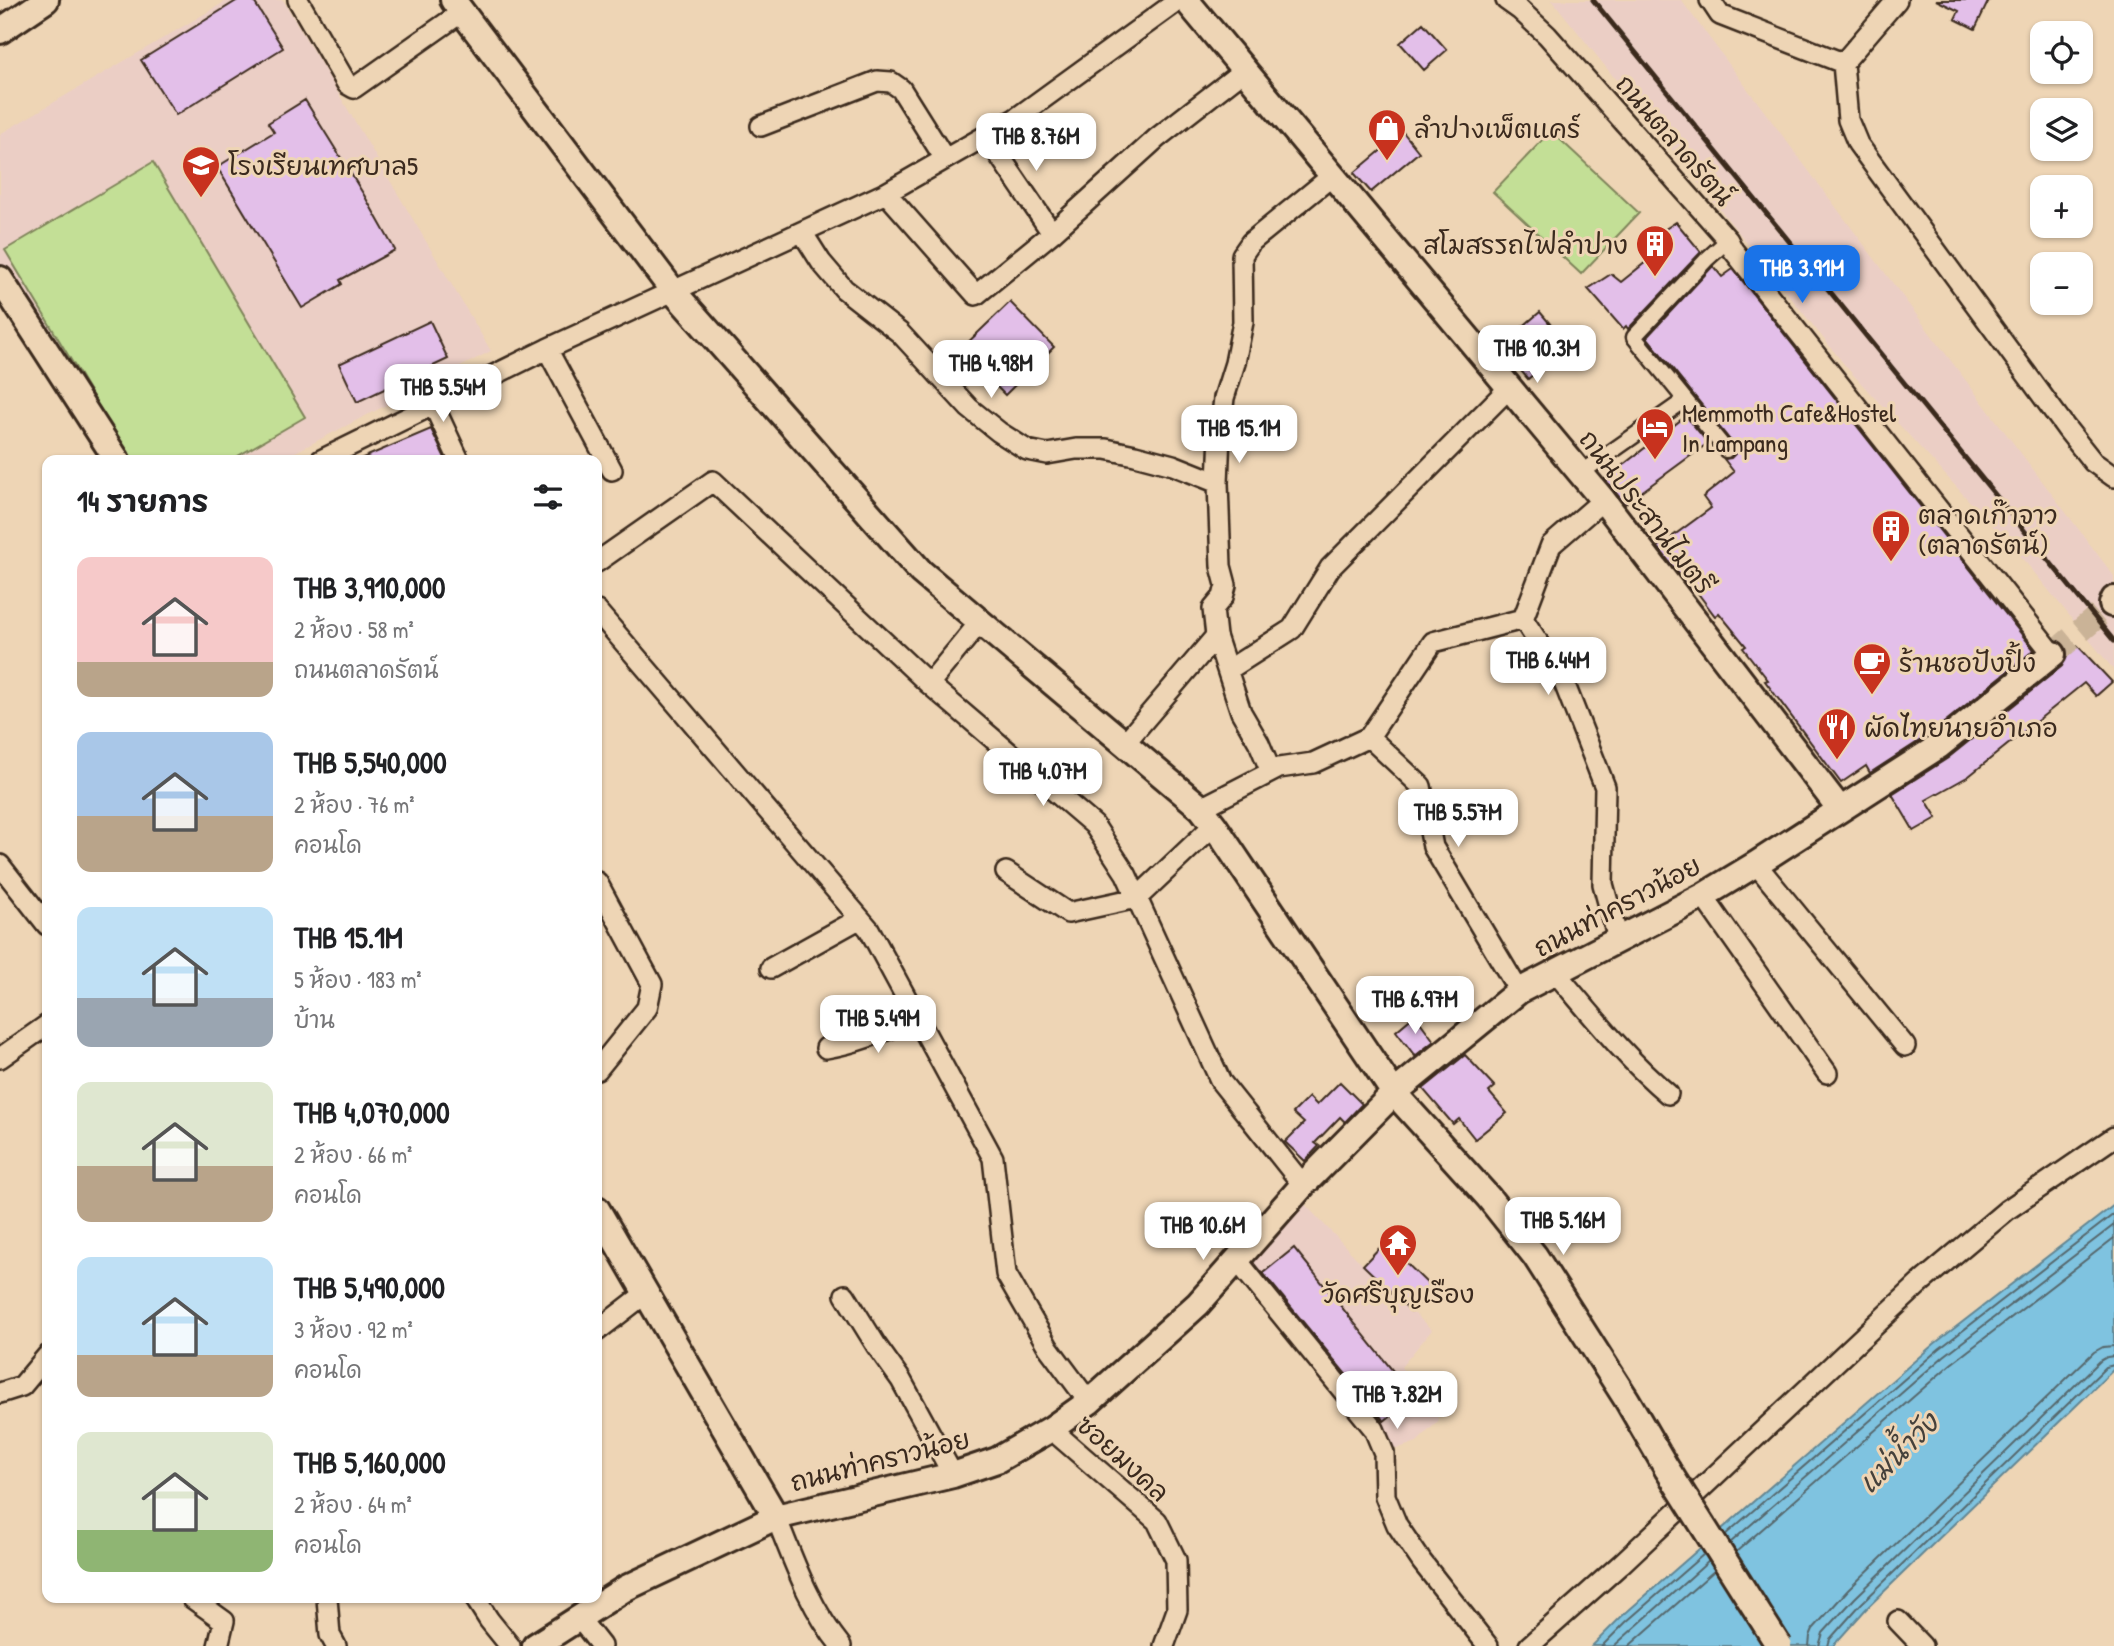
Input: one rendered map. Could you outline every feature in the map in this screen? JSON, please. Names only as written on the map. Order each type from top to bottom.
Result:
[{"type":"street","points":[[0,31],[47,0]]},
{"type":"street","points":[[298,0],[347,84],[354,88],[457,6],[673,291],[921,572],[1208,816],[1394,1093],[1489,1198],[1535,1256],[1779,1646]]},
{"type":"street","points":[[331,455],[547,349],[886,194],[1016,119],[1179,0]]},
{"type":"street","name":"ถนนประสานไมตรี","points":[[1186,0],[1603,500],[1839,808]]},
{"type":"street","name":"ถนนตลาดรัตน์","points":[[1506,0],[1547,35],[1728,240],[1733,250],[2053,654]]},
{"type":"street","points":[[1710,0],[1720,15],[1843,62]]},
{"type":"street","points":[[1897,0],[1843,62],[1848,120],[1858,144],[2066,428],[2093,463],[2114,477]]},
{"type":"street","points":[[886,194],[975,295],[1052,233],[1157,138],[1243,71]]},
{"type":"street","points":[[761,126],[877,81],[891,82],[901,89],[945,159]]},
{"type":"street","points":[[986,136],[1052,233]]},
{"type":"street","points":[[1271,772],[1259,743],[1241,712],[1216,636],[1213,609],[1223,597],[1226,584],[1221,566],[1220,433],[1224,398],[1235,363],[1242,322],[1242,255],[1251,242],[1332,176]]},
{"type":"street","points":[[802,232],[821,262],[844,289],[900,333],[969,408],[1027,450],[1047,454],[1076,449],[1106,449],[1173,465],[1219,483]]},
{"type":"street","points":[[1726,450],[1634,337],[1728,240]]},
{"type":"street","points":[[0,279],[114,455]]},
{"type":"street","points":[[547,349],[612,470]]},
{"type":"street","points":[[1228,670],[1292,629],[1330,568],[1509,388]]},
{"type":"street","points":[[1581,473],[1685,400]]},
{"type":"street","points":[[434,406],[457,455]]},
{"type":"street","points":[[602,559],[713,481],[929,684],[1094,825],[1126,874],[1221,1082],[1303,1185]]},
{"type":"street","points":[[1523,619],[1551,545],[1603,500]]},
{"type":"street","points":[[602,617],[869,929],[993,1158],[1006,1274],[1048,1347],[1089,1402]]},
{"type":"street","points":[[1006,872],[1068,913],[1137,898],[1208,816],[1271,772],[1279,768],[1313,763],[1369,737],[1433,642],[1523,619]]},
{"type":"street","points":[[1523,619],[1563,680],[1605,787],[1603,884],[1618,939]]},
{"type":"street","points":[[929,684],[980,622]]},
{"type":"street","points":[[1124,744],[1216,636]]},
{"type":"street","name":"ถนนท่าคราวน้อย","points":[[535,1646],[626,1588],[776,1517],[953,1475],[997,1460],[1052,1429],[1089,1402],[1198,1304],[1303,1185],[1394,1093],[1519,991],[1703,896],[1755,864],[1939,746],[2053,654]]},
{"type":"street","points":[[1369,737],[1420,786],[1433,847],[1519,991]]},
{"type":"street","points":[[1755,864],[1905,1046]]},
{"type":"street","points":[[0,865],[42,919]]},
{"type":"street","points":[[602,891],[652,984],[647,1008],[602,1064]]},
{"type":"street","points":[[1703,896],[1827,1073]]},
{"type":"street","points":[[771,968],[859,919]]},
{"type":"street","points":[[1556,972],[1625,1052],[1668,1094]]},
{"type":"street","points":[[826,1048],[864,1039],[916,1017]]},
{"type":"street","points":[[0,1058],[42,1028]]},
{"type":"street","points":[[1529,1646],[1621,1564],[1919,1284],[2007,1210],[2114,1138]]},
{"type":"street","points":[[602,1218],[776,1517],[801,1580],[826,1627],[841,1646]]},
{"type":"street","points":[[1236,1259],[1374,1429],[1384,1452],[1385,1496],[1397,1525],[1422,1562],[1488,1646]]},
{"type":"street","points":[[602,1327],[646,1293]]},
{"type":"street","points":[[845,1295],[901,1380],[953,1475]]},
{"type":"street","points":[[0,1393],[23,1386],[42,1362]]},
{"type":"street","name":"ซอยมงคล","points":[[1052,1429],[1157,1521],[1176,1560],[1177,1610],[1168,1644]]},
{"type":"street","points":[[199,1603],[225,1621],[218,1646]]},
{"type":"street","points":[[327,1603],[330,1635],[336,1646]]},
{"type":"street","points":[[478,1603],[510,1646]]},
{"type":"street","points":[[579,1618],[601,1646]]},
{"type":"street","points":[[1898,1621],[1922,1646]]},
{"type":"shaded area","name":"โรงเรียนเทศบาล5","points":[[228,0],[283,0],[491,351],[290,455],[116,455],[0,264],[0,134]]},
{"type":"shaded area","points":[[1552,0],[1681,0],[2114,576],[2114,670],[2028,565],[1848,369]]},
{"type":"shaded area","points":[[1295,1194],[1363,1265],[1432,1330],[1401,1367],[1439,1420],[1417,1442],[1384,1453],[1236,1259]]},
{"type":"green space","points":[[1551,131],[1639,213],[1581,274],[1493,192]]},
{"type":"green space","points":[[153,162],[305,417],[240,455],[128,455],[5,250]]},
{"type":"water","name":"แม่น้ำวัง","points":[[2114,1205],[2114,1369],[1866,1609],[1833,1646],[1592,1646],[1621,1617],[1934,1344]]},
{"type":"building","points":[[238,0],[253,0],[283,48],[176,115],[141,60]]},
{"type":"building","points":[[1936,0],[1989,0],[1975,29],[1955,19],[1959,11]]},
{"type":"building","points":[[1423,23],[1447,50],[1424,70],[1400,43]]},
{"type":"building","points":[[305,100],[395,250],[340,280],[342,284],[302,308],[217,167],[274,132],[268,123]]},
{"type":"building","name":"ลำปางเพ็ตแคร์","points":[[1403,132],[1419,152],[1371,192],[1354,173]]},
{"type":"building","name":"สโมสรรถไฟลำปาง","points":[[1676,222],[1701,252],[1628,329],[1626,326],[1623,329],[1588,289],[1611,274],[1621,282],[1657,253],[1647,241]]},
{"type":"building","name":"ตลาดเก๊าจาว (ตลาดรัตน์)","points":[[1713,266],[1722,277],[1733,269],[2034,650],[1930,734],[1870,773],[1866,766],[1841,783],[1765,681],[1768,680],[1743,648],[1746,646],[1719,613],[1715,616],[1694,588],[1691,590],[1658,547],[1711,508],[1703,497],[1734,472],[1724,459],[1735,454],[1733,444],[1647,337]]},
{"type":"building","points":[[1010,302],[1054,347],[1005,395],[960,350]]},
{"type":"building","points":[[1540,312],[1568,345],[1528,379],[1500,346]]},
{"type":"building","points":[[430,321],[448,359],[357,402],[339,364]]},
{"type":"building","name":"Memmoth Cafe&Hostel In Lampang","points":[[1686,416],[1708,443],[1625,504],[1605,479]]},
{"type":"building","points":[[431,429],[444,455],[370,455]]},
{"type":"building","points":[[2078,646],[2112,682],[2096,696],[2084,683],[1969,776],[1926,800],[1937,818],[1914,831],[1892,794],[1948,758],[2062,666],[2067,655]]},
{"type":"building","points":[[1415,1015],[1434,1041],[1415,1056],[1396,1031]]},
{"type":"building","points":[[1465,1055],[1495,1087],[1489,1092],[1507,1113],[1475,1139],[1459,1119],[1453,1124],[1423,1089]]},
{"type":"building","points":[[1340,1082],[1362,1104],[1345,1122],[1340,1117],[1315,1143],[1319,1146],[1305,1161],[1285,1142],[1304,1123],[1293,1113],[1309,1097],[1317,1105]]},
{"type":"building","name":"วัดศรีบุญเรือง","points":[[1385,1242],[1433,1289],[1411,1311],[1363,1265]]},
{"type":"building","points":[[1294,1248],[1414,1397],[1384,1421],[1263,1273]]},
{"type":"tunnel","points":[[2053,654],[2112,604]]},
{"type":"railway","points":[[1593,0],[2114,641]]},
{"type":"place","name":"ลำปางเพ็ตแคร์","points":[[1387,162]]},
{"type":"place","name":"โรงเรียนเทศบาล5","points":[[201,199]]},
{"type":"place","name":"สโมสรรถไฟลำปาง","points":[[1655,278]]},
{"type":"place","name":"Memmoth Cafe&Hostel In Lampang","points":[[1655,461]]},
{"type":"place","name":"ตลาดเก๊าจาว (ตลาดรัตน์)","points":[[1891,563]]},
{"type":"place","name":"ร้านชอปังปิ้ง","points":[[1872,696]]},
{"type":"place","name":"ผัดไทยนายอำเภอ","points":[[1837,761]]},
{"type":"place","name":"วัดศรีบุญเรือง","points":[[1398,1277]]}]
